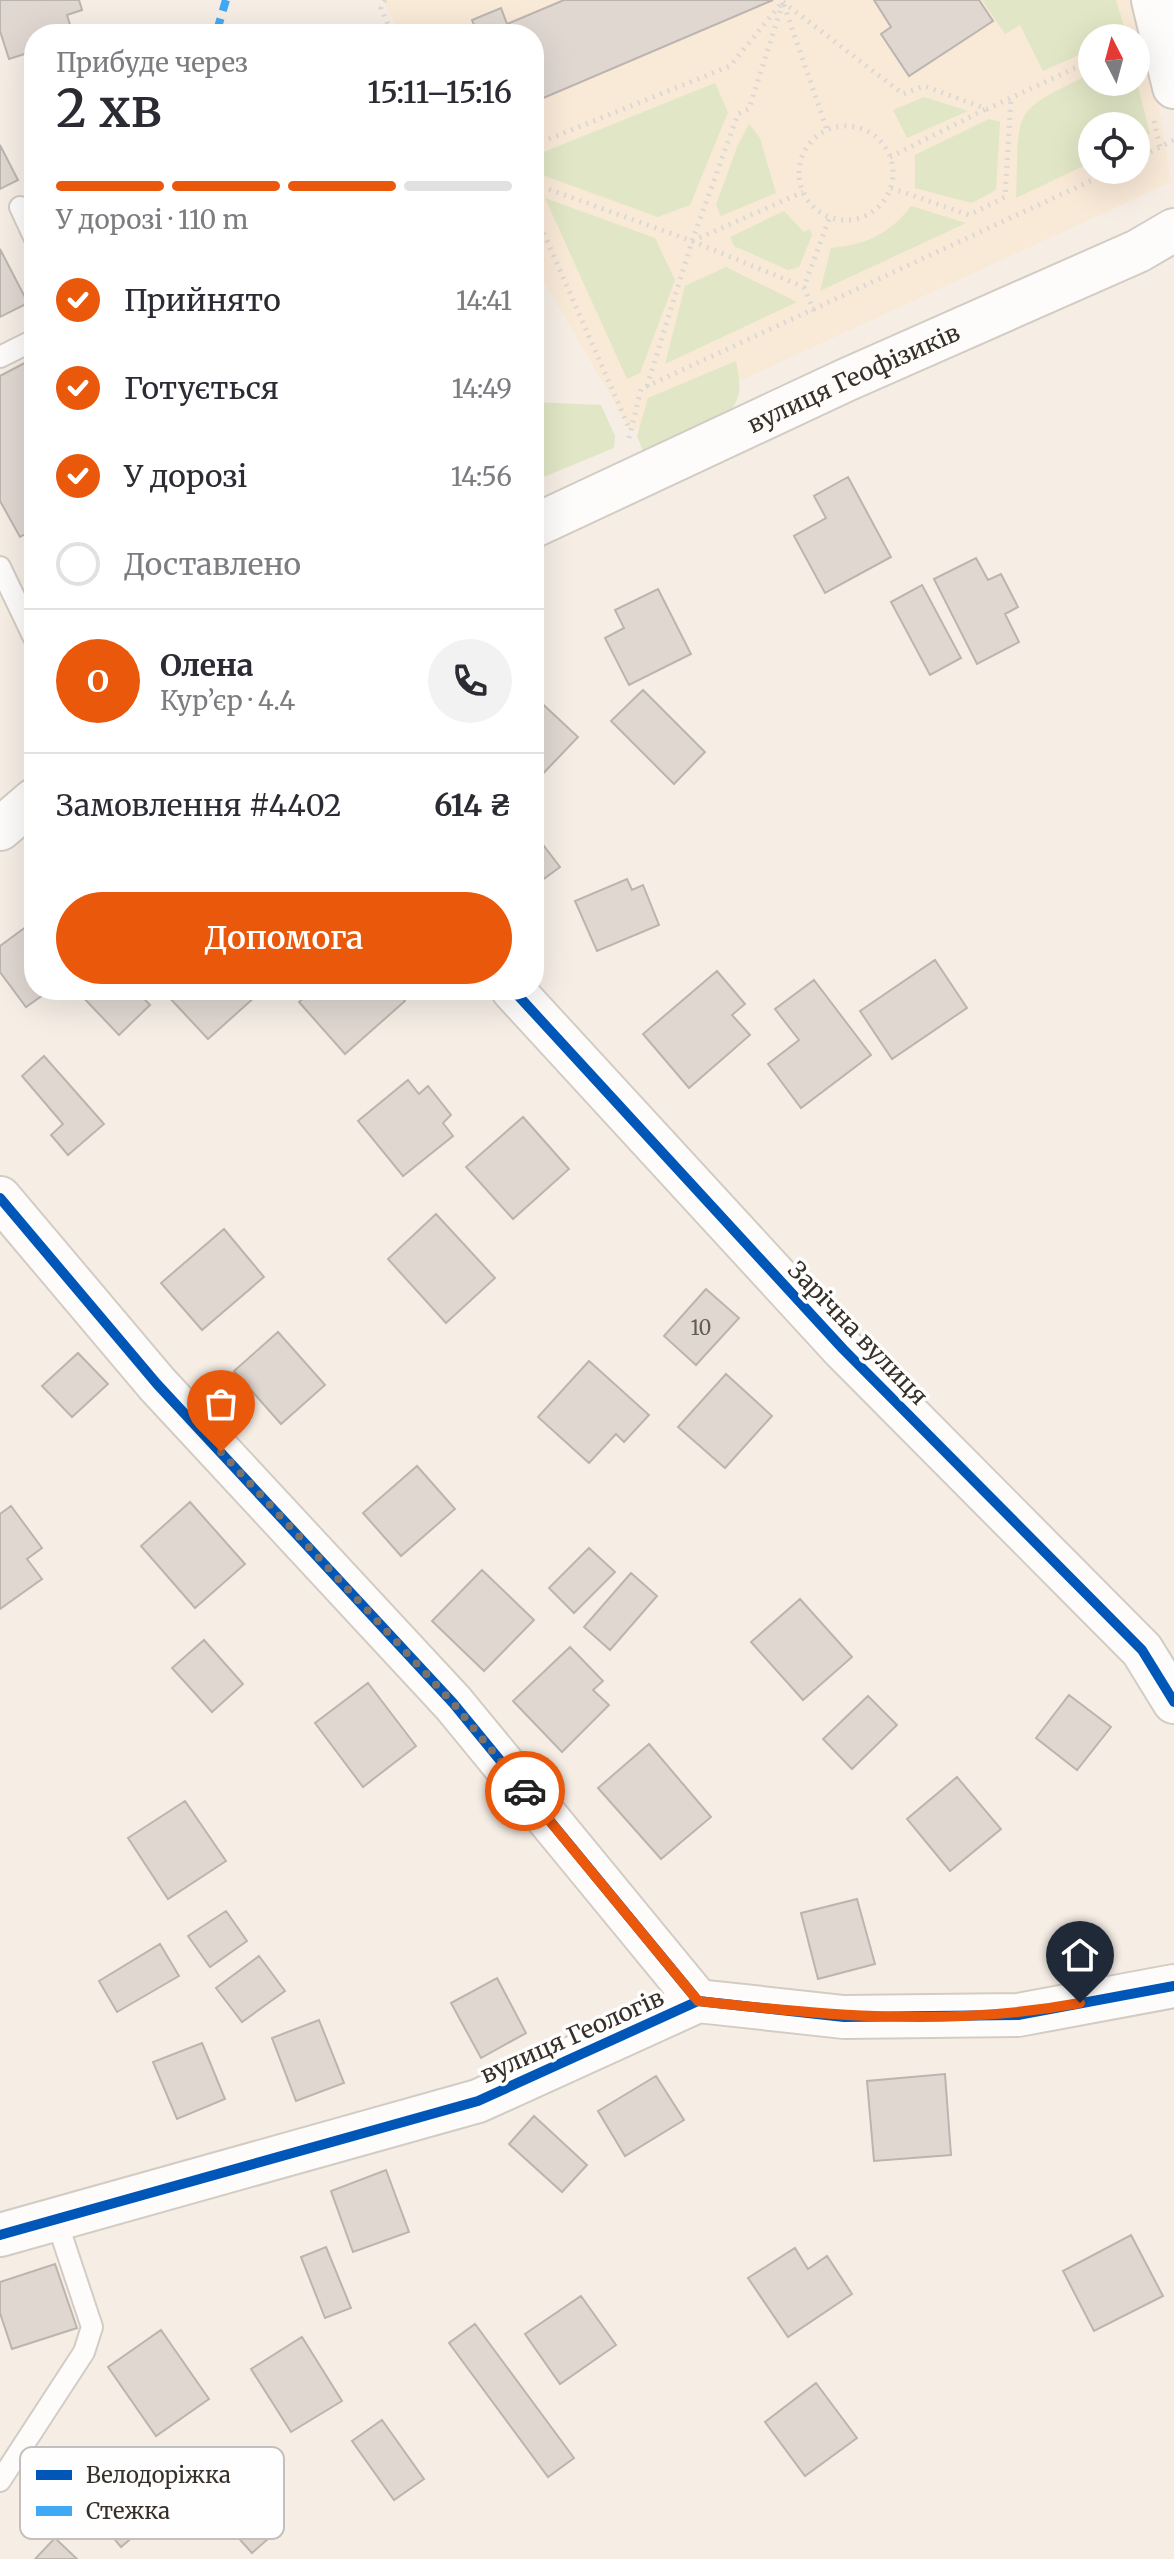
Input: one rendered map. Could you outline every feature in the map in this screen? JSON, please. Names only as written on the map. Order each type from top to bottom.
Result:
[{"type":"street","points":[[1153,0],[1174,87]]},
{"type":"street","name":"вулиця Геофізиків","points":[[544,521],[846,380],[1138,251],[1174,230]]},
{"type":"street","points":[[0,829],[24,809]]},
{"type":"street","name":"Зарічна вулиця","points":[[522,1000],[843,1349],[1142,1650],[1174,1702]]},
{"type":"street","points":[[0,1198],[157,1384],[453,1703],[698,2001]]},
{"type":"street","name":"вулиця Геологів","points":[[0,2235],[478,2101],[698,2001],[844,2017],[1018,2015],[1174,1986]]},
{"type":"lane","points":[[20,207],[24,216]]},
{"type":"lane","points":[[0,357],[24,345]]},
{"type":"lane","points":[[0,567],[24,617]]},
{"type":"lane","points":[[22,2447],[84,2352],[92,2327],[56,2219]]},
{"type":"lane","points":[[0,2481],[20,2450]]},
{"type":"path","points":[[385,0],[381,8],[388,24]]},
{"type":"path","points":[[783,1],[899,92],[903,94],[924,86],[987,109]]},
{"type":"path","points":[[783,1],[827,130]]},
{"type":"path","points":[[544,141],[730,66],[783,1]]},
{"type":"path","points":[[646,387],[692,241],[738,114],[749,109],[783,1]]},
{"type":"path","points":[[890,157],[1078,67]]},
{"type":"path","points":[[891,188],[969,215],[1005,197],[1011,98]]},
{"type":"path","points":[[852,127],[865,130],[884,146],[890,157],[891,188],[877,208],[867,215],[842,220],[830,216],[810,202],[803,192],[800,163],[815,138],[827,130],[852,127]]},
{"type":"path","points":[[1150,152],[1174,140]]},
{"type":"path","points":[[626,449],[641,389],[1084,184]]},
{"type":"path","points":[[544,188],[692,241],[804,287]]},
{"type":"path","points":[[692,241],[803,192]]},
{"type":"path","points":[[814,311],[804,287],[830,216]]},
{"type":"path","points":[[544,234],[631,431]]},
{"type":"shaded area","points":[[382,0],[1142,0],[1146,24],[1078,24],[1078,96],[1150,96],[1150,50],[1171,182],[631,431],[544,281],[544,24],[395,24]]},
{"type":"green space","points":[[982,0],[1116,0],[1123,24],[1078,24],[1078,55],[1043,71],[1020,25],[1005,34]]},
{"type":"green space","points":[[1078,80],[1078,96],[1140,96],[1144,112],[1078,112],[1078,169],[1016,198],[1020,129],[1024,117],[1045,97]]},
{"type":"green space","points":[[715,83],[728,112],[690,205],[658,217],[544,176],[544,152]]},
{"type":"green space","points":[[924,97],[968,111],[907,138],[893,110]]},
{"type":"green space","points":[[989,119],[1000,122],[996,190],[972,203],[915,188],[915,155]]},
{"type":"green space","points":[[749,124],[760,138],[776,193],[721,216],[716,205],[737,147]]},
{"type":"green space","points":[[545,198],[655,238],[675,280],[640,373],[627,379]]},
{"type":"green space","points":[[911,206],[966,223],[820,291],[831,248],[876,236],[894,224]]},
{"type":"green space","points":[[784,211],[804,232],[810,229],[812,235],[799,267],[788,270],[734,246],[730,237]]},
{"type":"green space","points":[[726,267],[797,302],[665,364],[685,286]]},
{"type":"green space","points":[[736,361],[738,396],[726,415],[643,451],[637,436],[648,398]]},
{"type":"green space","points":[[544,402],[601,405],[615,436],[614,448],[544,477]]},
{"type":"building","points":[[0,0],[79,0],[82,10],[67,15],[70,24],[24,24],[24,54],[9,59],[0,31]]},
{"type":"building","points":[[564,0],[773,0],[544,98],[544,24],[507,24]]},
{"type":"building","points":[[874,0],[979,0],[993,21],[909,76],[881,34],[891,27]]},
{"type":"building","points":[[501,8],[507,24],[474,24],[472,20]]},
{"type":"building","points":[[0,145],[18,180],[0,189]]},
{"type":"building","points":[[0,249],[24,295],[24,305],[0,317]]},
{"type":"building","points":[[24,363],[24,535],[20,537],[0,501],[0,376]]},
{"type":"building","points":[[848,477],[891,557],[825,593],[794,536],[826,518],[814,496]]},
{"type":"building","points":[[976,558],[988,580],[1001,574],[1018,607],[1005,614],[1019,642],[977,664],[934,579]]},
{"type":"building","points":[[922,585],[961,658],[930,675],[891,602]]},
{"type":"building","points":[[658,589],[691,654],[629,685],[605,638],[624,628],[615,610]]},
{"type":"building","points":[[643,690],[705,752],[674,784],[611,721]]},
{"type":"building","points":[[544,705],[578,737],[544,773]]},
{"type":"building","points":[[544,846],[560,867],[544,879]]},
{"type":"building","points":[[627,879],[632,890],[643,885],[659,925],[597,951],[575,901]]},
{"type":"building","points":[[24,928],[24,1000],[36,1000],[26,1007],[0,972],[0,946]]},
{"type":"building","points":[[935,960],[967,1008],[892,1059],[860,1011]]},
{"type":"building","points":[[717,971],[745,1004],[732,1015],[750,1035],[689,1088],[643,1034]]},
{"type":"building","points":[[814,980],[871,1055],[801,1108],[768,1064],[799,1040],[775,1009]]},
{"type":"building","points":[[86,1000],[145,1000],[150,1005],[119,1035]]},
{"type":"building","points":[[172,1000],[252,1000],[208,1039]]},
{"type":"building","points":[[301,1000],[405,1001],[345,1054],[299,1002]]},
{"type":"building","points":[[44,1056],[104,1124],[68,1155],[51,1135],[63,1124],[22,1076]]},
{"type":"building","points":[[408,1080],[419,1094],[428,1086],[451,1115],[443,1123],[453,1136],[403,1176],[358,1121]]},
{"type":"building","points":[[523,1117],[569,1169],[513,1219],[466,1167]]},
{"type":"building","points":[[436,1214],[495,1278],[446,1323],[388,1259]]},
{"type":"building","points":[[224,1229],[264,1277],[202,1330],[161,1283]]},
{"type":"building","points":[[706,1289],[739,1318],[696,1365],[664,1336]]},
{"type":"building","points":[[278,1332],[325,1385],[281,1424],[234,1371]]},
{"type":"building","points":[[78,1353],[108,1384],[72,1417],[42,1386]]},
{"type":"building","points":[[589,1361],[649,1415],[624,1442],[616,1434],[589,1463],[538,1417]]},
{"type":"building","points":[[726,1374],[772,1416],[725,1468],[678,1427]]},
{"type":"building","points":[[417,1466],[455,1509],[401,1556],[363,1513]]},
{"type":"building","points":[[190,1502],[245,1564],[195,1608],[141,1546]]},
{"type":"building","points":[[11,1506],[42,1548],[27,1559],[42,1579],[0,1609],[0,1514]]},
{"type":"building","points":[[589,1548],[615,1572],[574,1613],[549,1588]]},
{"type":"building","points":[[482,1570],[534,1620],[484,1671],[432,1621]]},
{"type":"building","points":[[631,1573],[657,1596],[610,1650],[584,1627]]},
{"type":"building","points":[[800,1599],[852,1657],[803,1700],[751,1642]]},
{"type":"building","points":[[204,1640],[243,1684],[212,1712],[172,1668]]},
{"type":"building","points":[[570,1647],[603,1681],[593,1690],[609,1705],[562,1752],[513,1701]]},
{"type":"building","points":[[368,1683],[416,1746],[363,1787],[315,1723]]},
{"type":"building","points":[[1069,1695],[1111,1727],[1077,1770],[1036,1738]]},
{"type":"building","points":[[868,1696],[897,1725],[852,1769],[823,1739]]},
{"type":"building","points":[[649,1744],[711,1817],[661,1859],[598,1788]]},
{"type":"building","points":[[957,1777],[1001,1829],[950,1871],[907,1819]]},
{"type":"building","points":[[185,1801],[226,1861],[168,1899],[128,1838]]},
{"type":"building","points":[[857,1899],[875,1964],[818,1979],[801,1913]]},
{"type":"building","points":[[226,1911],[247,1941],[210,1967],[188,1936]]},
{"type":"building","points":[[160,1944],[179,1976],[117,2012],[99,1981]]},
{"type":"building","points":[[259,1956],[285,1991],[242,2022],[216,1988]]},
{"type":"building","points":[[497,1978],[526,2033],[481,2058],[451,2003]]},
{"type":"building","points":[[319,2020],[344,2083],[296,2101],[272,2038]]},
{"type":"building","points":[[202,2043],[225,2099],[177,2119],[153,2062]]},
{"type":"building","points":[[945,2074],[951,2155],[874,2161],[867,2081]]},
{"type":"building","points":[[656,2076],[684,2120],[625,2156],[598,2111]]},
{"type":"building","points":[[534,2116],[587,2165],[562,2192],[509,2144]]},
{"type":"building","points":[[386,2170],[409,2232],[353,2252],[331,2191]]},
{"type":"building","points":[[1131,2235],[1163,2296],[1094,2331],[1063,2271]]},
{"type":"building","points":[[326,2247],[351,2308],[325,2318],[301,2257]]},
{"type":"building","points":[[795,2248],[808,2269],[827,2256],[852,2294],[788,2337],[748,2278]]},
{"type":"building","points":[[55,2264],[77,2328],[12,2349],[0,2313],[0,2282]]},
{"type":"building","points":[[581,2296],[616,2345],[560,2384],[525,2334]]},
{"type":"building","points":[[475,2324],[574,2458],[548,2477],[449,2343]]},
{"type":"building","points":[[161,2330],[209,2399],[156,2436],[108,2367]]},
{"type":"building","points":[[302,2337],[342,2401],[291,2432],[251,2369]]},
{"type":"building","points":[[816,2383],[857,2438],[805,2476],[765,2422]]},
{"type":"building","points":[[382,2420],[424,2479],[394,2500],[352,2441]]},
{"type":"building","points":[[56,2539],[77,2559],[35,2559]]},
{"type":"building","points":[[114,2539],[130,2539],[121,2547]]},
{"type":"building","points":[[239,2539],[268,2539],[252,2553]]},
{"type":"marked path","points":[[219,24],[226,0]]},
{"type":"cycle path","points":[[522,1000],[843,1349],[1142,1650],[1174,1702]]},
{"type":"cycle path","points":[[0,1198],[157,1384],[453,1703],[698,2001]]},
{"type":"cycle path","points":[[0,2235],[478,2101],[698,2001],[844,2017],[1018,2015],[1174,1986]]},
{"type":"way so far","points":[[221,1452],[453,1703],[525,1791]]},
{"type":"route","points":[[525,1791],[698,2001],[844,2017],[1018,2015],[1080,2003]]}]
